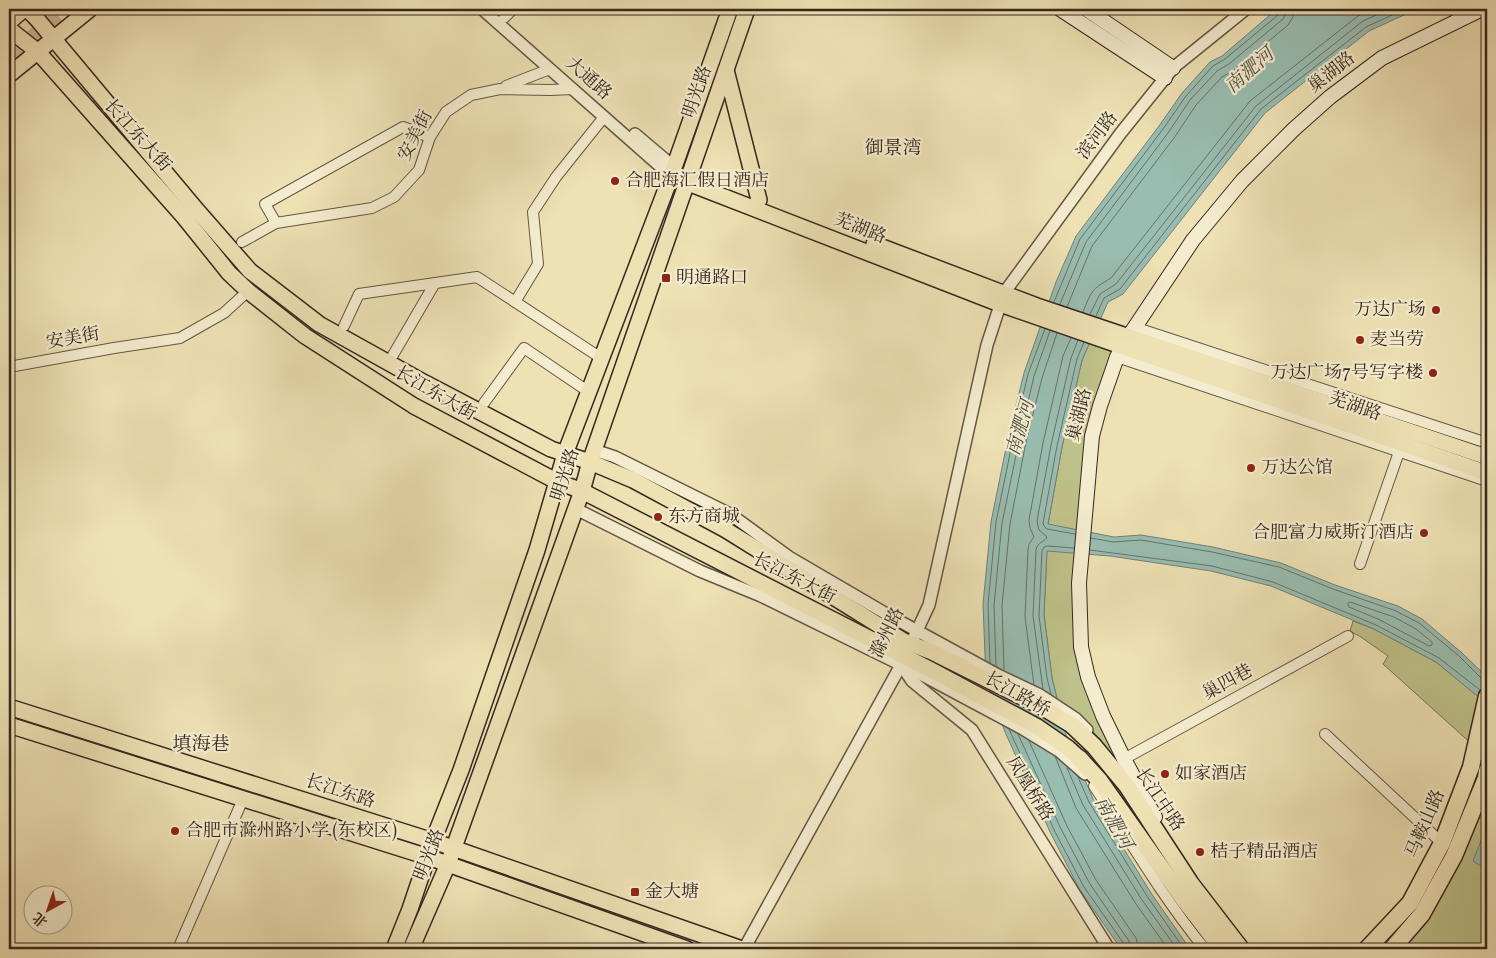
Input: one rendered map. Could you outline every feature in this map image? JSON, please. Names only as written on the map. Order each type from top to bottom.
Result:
[{"type":"highway","name":"马鞍山路","points":[[1366,949],[1410,903],[1442,843],[1471,767],[1485,704]]},
{"type":"highway","name":"长江中路","points":[[1074,722],[1127,786],[1191,884],[1241,949]]},
{"type":"highway","name":"长江中路","points":[[1079,758],[1100,781],[1182,897],[1222,949]]},
{"type":"highway","name":"马鞍山路","points":[[1392,949],[1422,914],[1454,856],[1486,778],[1487,771]]},
{"type":"main road","points":[[9,22],[26,9]]},
{"type":"main road","name":"长江东大街","points":[[26,9],[54,38],[195,208],[250,271],[319,324],[542,445],[564,454],[592,456],[726,530],[905,647],[929,674]]},
{"type":"main road","points":[[9,75],[90,9]]},
{"type":"main road","name":"明光路","points":[[394,949],[461,770],[536,550],[564,454],[672,172],[730,9]]},
{"type":"main road","name":"明光路","points":[[411,949],[454,848],[576,509],[592,456],[747,9]]},
{"type":"main road","points":[[1060,9],[1169,73]]},
{"type":"main road","points":[[1086,9],[1169,73]]},
{"type":"main road","name":"巢湖路","points":[[1250,949],[1194,880],[1177,856],[1143,799],[1103,716],[1088,676],[1081,647],[1079,583],[1092,436],[1100,406],[1125,342],[1193,240],[1242,181],[1294,128],[1330,97],[1382,58],[1482,9]]},
{"type":"main road","name":"长江东大街","points":[[9,29],[38,52],[184,217],[229,273],[248,291],[305,336],[414,406],[556,481],[582,491],[905,647],[935,647]]},
{"type":"main road","points":[[726,70],[759,200]]},
{"type":"main road","name":"芜湖路","points":[[672,172],[999,299],[1125,342],[1487,458]]},
{"type":"main road","name":"芜湖路","points":[[688,178],[759,200],[999,299]]},
{"type":"main road","name":"芜湖路","points":[[1125,342],[1487,473]]},
{"type":"main road","name":"长江路桥","points":[[935,647],[1042,707],[1074,722]]},
{"type":"main road","name":"长江路桥","points":[[929,674],[1036,726],[1079,758]]},
{"type":"main road","name":"长江东路","points":[[9,707],[433,841],[740,949]]},
{"type":"main road","name":"长江东路","points":[[9,725],[428,857],[687,949]]},
{"type":"street","name":"大通路","points":[[482,9],[604,116],[672,172]]},
{"type":"street","name":"大通路","points":[[493,9],[672,172]]},
{"type":"street","points":[[504,18],[513,9]]},
{"type":"street","name":"滨河路","points":[[999,299],[1120,134],[1169,73],[1246,9]]},
{"type":"street","points":[[500,88],[550,69]]},
{"type":"street","name":"安美街","points":[[242,242],[276,223],[372,208],[394,197],[419,170],[430,137],[446,112],[471,95],[500,88],[573,89]]},
{"type":"street","points":[[515,302],[538,264],[533,212],[556,177],[604,116]]},
{"type":"street","points":[[276,223],[265,204],[403,127],[430,137]]},
{"type":"street","points":[[344,326],[359,294],[477,277],[601,358]]},
{"type":"street","points":[[393,355],[435,283]]},
{"type":"street","name":"安美街","points":[[9,367],[180,338],[224,313],[248,291]]},
{"type":"street","name":"滁州路","points":[[740,949],[905,647],[922,602],[980,343],[999,299]]},
{"type":"street","points":[[1125,342],[1487,443]]},
{"type":"street","points":[[1125,342],[1399,452],[1487,482]]},
{"type":"street","points":[[484,403],[524,348],[589,392]]},
{"type":"street","points":[[1360,564],[1399,452]]},
{"type":"street","points":[[576,509],[700,571],[761,596],[905,647]]},
{"type":"street","name":"巢四巷","points":[[1124,759],[1348,636]]},
{"type":"street","name":"凤凰桥路","points":[[905,647],[912,681],[972,730],[1109,949]]},
{"type":"street","points":[[929,674],[1059,752],[1088,776],[1175,910],[1205,949]]},
{"type":"street","points":[[1074,722],[1097,740],[1143,799],[1162,840]]},
{"type":"street","points":[[1325,734],[1442,843]]},
{"type":"street","points":[[178,949],[244,799]]},
{"type":"green space","points":[[1092,337],[1122,347],[1092,436],[1089,554],[1079,583],[1081,647],[1138,794],[1059,707],[1052,678],[1044,615],[1048,524],[1062,447],[1082,360]]},
{"type":"green space","points":[[1353,621],[1374,629],[1436,662],[1486,702],[1475,747],[1383,664],[1388,656],[1350,631]]},
{"type":"green space","points":[[1487,771],[1487,944],[1484,949],[1392,949],[1422,914]]},
{"type":"water","name":"南淝河","points":[[1277,9],[1417,9],[1369,31],[1265,113],[1123,294],[1108,302],[1082,360],[1062,447],[1048,524],[1114,537],[1141,535],[1213,547],[1281,563],[1335,585],[1398,606],[1422,619],[1487,677],[1487,704],[1436,662],[1374,629],[1271,586],[1211,571],[1110,556],[1047,551],[1044,615],[1052,678],[1066,735],[1093,799],[1151,893],[1190,949],[1121,949],[1080,890],[1051,834],[1005,732],[986,680],[983,604],[991,522],[1008,438],[1024,373],[1056,282],[1076,236],[1182,93],[1210,62],[1222,56]]},
{"type":"water","points":[[1487,826],[1487,870],[1473,861]]},
{"type":"tunnel","points":[[9,38],[43,9]]},
{"type":"tunnel","points":[[9,57],[67,9]]},
{"type":"place","name":"合肥海汇假日酒店","points":[[615,181]]},
{"type":"place","name":"明通路口","points":[[666,278]]},
{"type":"place","name":"万达广场","points":[[1436,310]]},
{"type":"place","name":"麦当劳","points":[[1360,340]]},
{"type":"place","name":"万达广场7号写字楼","points":[[1433,373]]},
{"type":"place","name":"万达公馆","points":[[1251,468]]},
{"type":"place","name":"东方商城","points":[[658,517]]},
{"type":"place","name":"合肥富力威斯汀酒店","points":[[1424,533]]},
{"type":"place","name":"如家酒店","points":[[1165,774]]},
{"type":"place","name":"合肥市滁州路小学 (东校区)","points":[[175,831]]},
{"type":"place","name":"桔子精品酒店","points":[[1200,852]]},
{"type":"place","name":"金大塘","points":[[635,892]]},
{"type":"district","name":"御景湾","points":[[893,149]]},
{"type":"district","name":"填海巷","points":[[201,745]]}]
